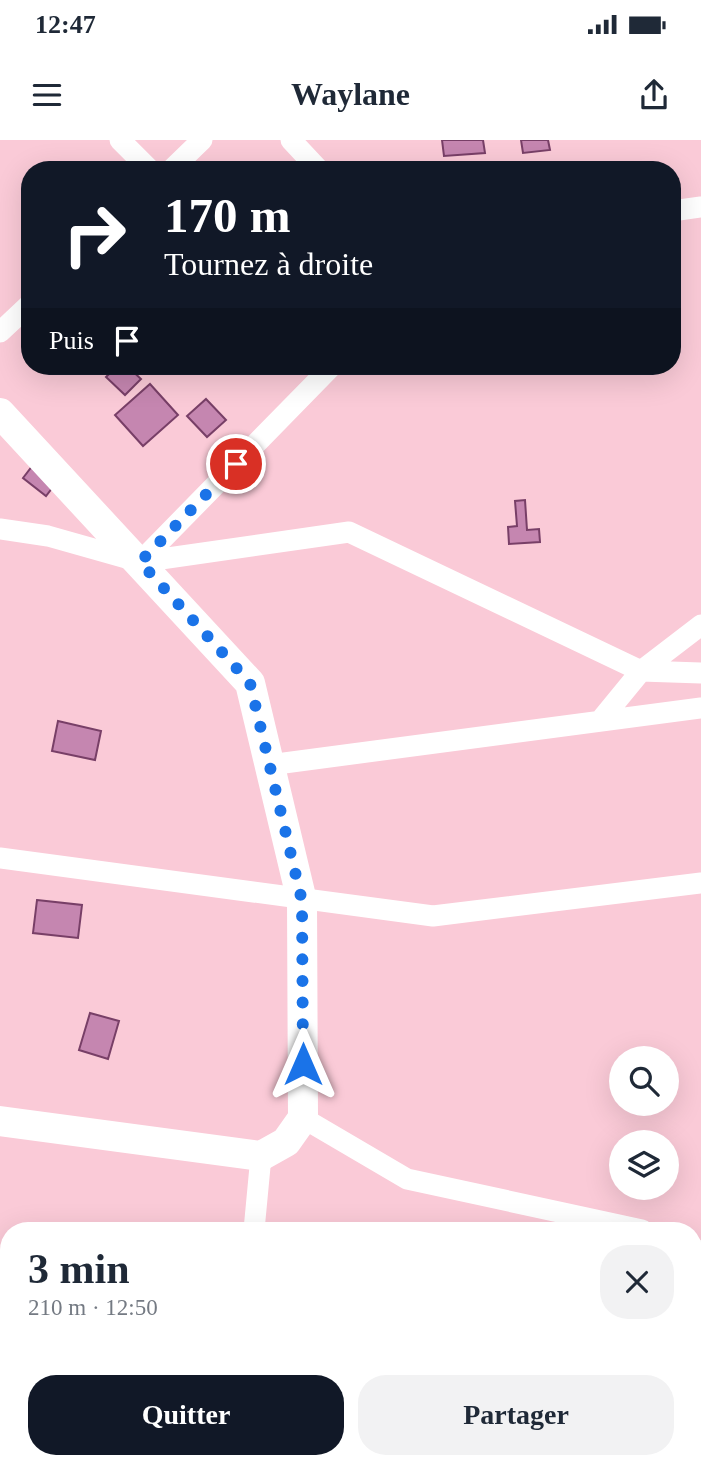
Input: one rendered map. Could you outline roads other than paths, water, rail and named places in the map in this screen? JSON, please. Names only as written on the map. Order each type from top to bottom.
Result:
[{"type":"street","points":[[120,140],[141,161]]},
{"type":"street","points":[[180,161],[202,140]]},
{"type":"street","points":[[290,140],[310,161]]},
{"type":"street","points":[[681,210],[701,207]]},
{"type":"street","points":[[0,332],[21,312]]},
{"type":"street","points":[[140,562],[323,375]]},
{"type":"street","points":[[0,413],[250,683],[302,901],[303,1118],[286,1142],[261,1156],[0,1121]]},
{"type":"street","points":[[0,529],[48,536],[140,562],[349,532],[641,671],[701,673]]},
{"type":"street","points":[[600,721],[641,671],[701,625]]},
{"type":"street","points":[[269,765],[701,708]]},
{"type":"street","points":[[0,858],[302,901],[433,916],[701,883]]},
{"type":"street","points":[[303,1118],[407,1179],[605,1222]]},
{"type":"street","points":[[255,1222],[261,1156]]}]
